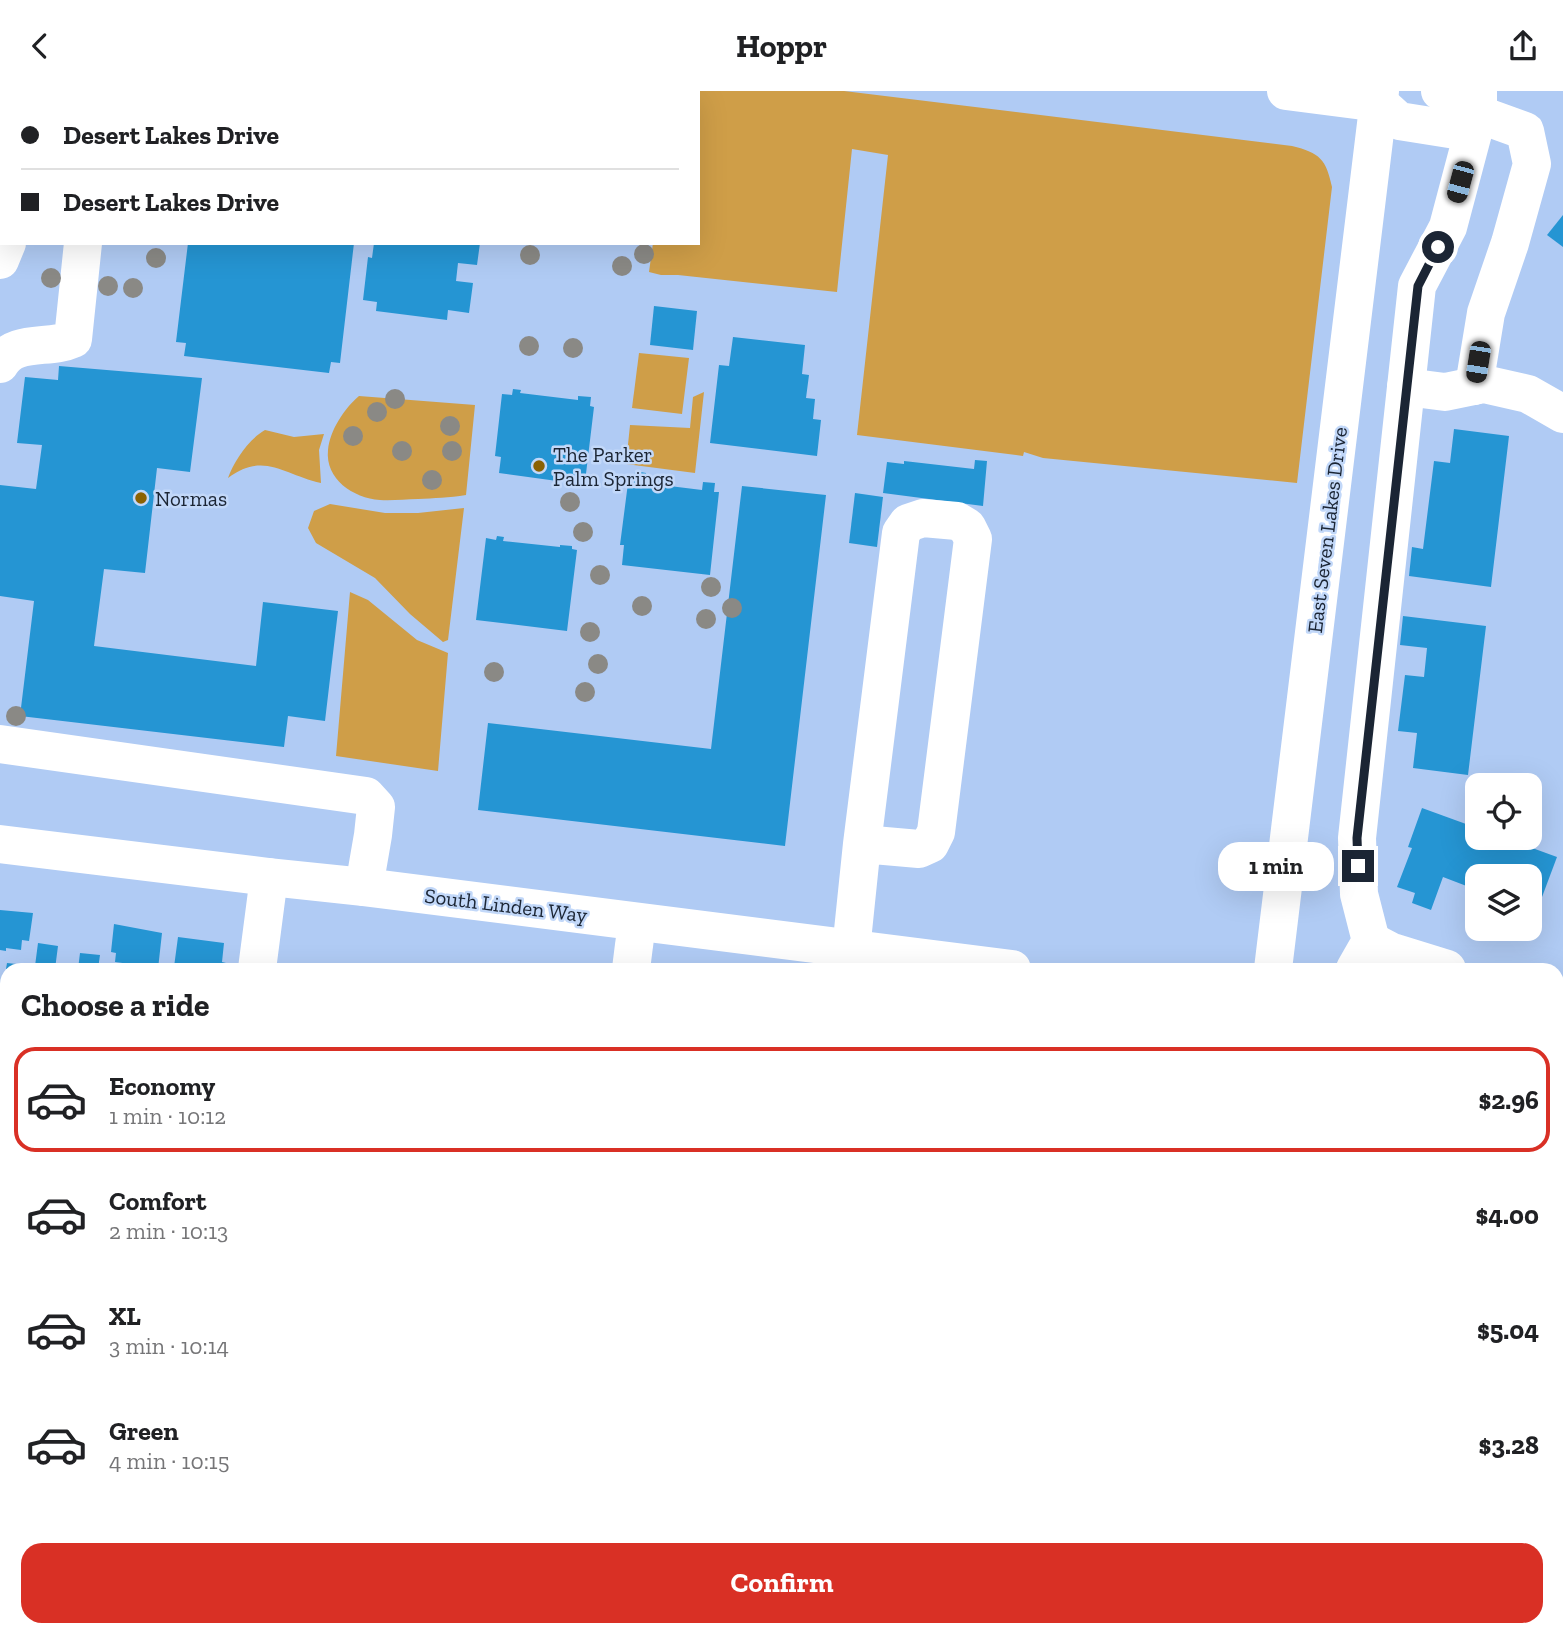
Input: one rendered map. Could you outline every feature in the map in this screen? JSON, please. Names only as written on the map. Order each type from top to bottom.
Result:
[{"type":"street","points":[[1286,91],[1473,112],[1525,131],[1532,165],[1510,243],[1486,313],[1474,386]]},
{"type":"street","points":[[1428,963],[1392,952],[1363,955],[1357,838],[1418,286],[1448,227],[1473,112],[1469,96],[1440,91]]},
{"type":"street","name":"East Seven Lakes Drive","points":[[1274,963],[1388,101]]},
{"type":"street","points":[[0,365],[7,353],[17,348],[64,343],[73,339],[83,245]]},
{"type":"street","points":[[1405,387],[1445,392],[1484,384],[1528,394],[1563,414]]},
{"type":"street","points":[[851,950],[862,844],[901,533],[908,523],[923,518],[957,521],[967,527],[973,539],[936,832],[930,844],[919,849],[862,844]]},
{"type":"street","points":[[0,744],[366,796],[376,807],[364,887]]},
{"type":"street","name":"South Linden Way","points":[[0,844],[961,963]]},
{"type":"street","points":[[258,963],[269,877]]},
{"type":"street","points":[[632,963],[637,922]]},
{"type":"shaded area","points":[[700,91],[844,91],[1292,146],[1309,151],[1320,159],[1327,170],[1332,187],[1297,483],[1043,458],[1024,452],[1023,456],[857,435],[888,155],[852,149],[837,292],[649,272],[653,245],[700,245]]},
{"type":"shaded area","points":[[639,353],[689,358],[682,414],[632,408]]},
{"type":"shaded area","points":[[704,392],[695,473],[626,464],[630,425],[690,428],[693,397]]},
{"type":"shaded area","points":[[359,396],[475,405],[466,495],[380,500],[360,495],[343,485],[331,470],[328,460],[329,442],[339,420]]},
{"type":"shaded area","points":[[265,430],[294,437],[324,434],[319,450],[321,483],[274,467],[263,466],[241,470],[228,478],[243,451]]},
{"type":"shaded area","points":[[330,504],[385,513],[464,508],[448,640],[443,642],[410,614],[375,578],[316,543],[308,528],[314,511]]},
{"type":"shaded area","points":[[350,592],[368,600],[417,640],[448,653],[438,771],[336,756]]},
{"type":"building","points":[[1563,215],[1563,247],[1547,235]]},
{"type":"building","points":[[188,245],[354,245],[340,363],[331,362],[329,373],[184,356],[186,343],[176,342]]},
{"type":"building","points":[[374,245],[480,245],[477,265],[458,263],[456,281],[473,283],[469,313],[448,310],[447,320],[376,311],[377,302],[363,300],[368,257],[372,258]]},
{"type":"building","points":[[654,306],[697,311],[693,350],[650,345]]},
{"type":"building","points":[[733,337],[805,345],[802,374],[809,375],[806,398],[815,399],[813,419],[821,420],[817,456],[710,443],[719,365],[729,366]]},
{"type":"building","points":[[59,366],[202,378],[190,472],[157,468],[145,573],[104,569],[94,646],[256,666],[263,602],[338,611],[325,721],[288,716],[284,747],[20,716],[34,601],[0,596],[0,485],[36,489],[42,445],[17,443],[25,377],[58,380]]},
{"type":"building","points":[[513,389],[521,390],[520,393],[578,400],[578,396],[591,397],[590,406],[594,407],[585,482],[579,484],[499,473],[501,457],[495,456],[502,394],[512,395]]},
{"type":"building","points":[[1454,429],[1509,436],[1491,587],[1409,576],[1412,547],[1423,549],[1434,461],[1450,463]]},
{"type":"building","points":[[975,460],[987,461],[983,506],[883,493],[887,462],[904,464],[904,461],[974,469]]},
{"type":"building","points":[[635,471],[646,473],[645,483],[702,490],[703,482],[715,483],[714,492],[719,492],[710,575],[622,565],[624,545],[620,545],[628,483],[634,483]]},
{"type":"building","points":[[742,486],[826,495],[785,846],[478,810],[488,723],[711,749]]},
{"type":"building","points":[[855,493],[883,497],[877,547],[849,543]]},
{"type":"building","points":[[497,536],[504,537],[503,541],[572,546],[572,549],[577,550],[567,631],[476,620],[486,538],[496,540]]},
{"type":"building","points":[[1403,616],[1486,626],[1468,773],[1413,768],[1417,733],[1398,731],[1405,675],[1424,677],[1427,648],[1400,645]]},
{"type":"building","points":[[1422,808],[1465,824],[1465,850],[1538,850],[1557,857],[1542,897],[1542,864],[1465,864],[1465,885],[1443,877],[1431,910],[1412,903],[1415,893],[1397,887],[1412,848],[1408,847]]},
{"type":"building","points":[[0,910],[33,913],[29,941],[22,940],[21,950],[0,950]]},
{"type":"building","points":[[114,924],[162,933],[159,963],[115,962],[116,953],[111,952]]},
{"type":"building","points":[[178,937],[224,943],[222,962],[226,963],[175,963]]},
{"type":"building","points":[[38,943],[58,946],[56,963],[35,963]]},
{"type":"building","points":[[80,953],[100,955],[99,963],[79,963]]},
{"type":"place","name":"The Parker Palm Springs","points":[[539,466]]},
{"type":"place","name":"Normas","points":[[141,498]]},
{"type":"route","points":[[1358,866],[1357,838],[1418,286],[1438,247]]}]
